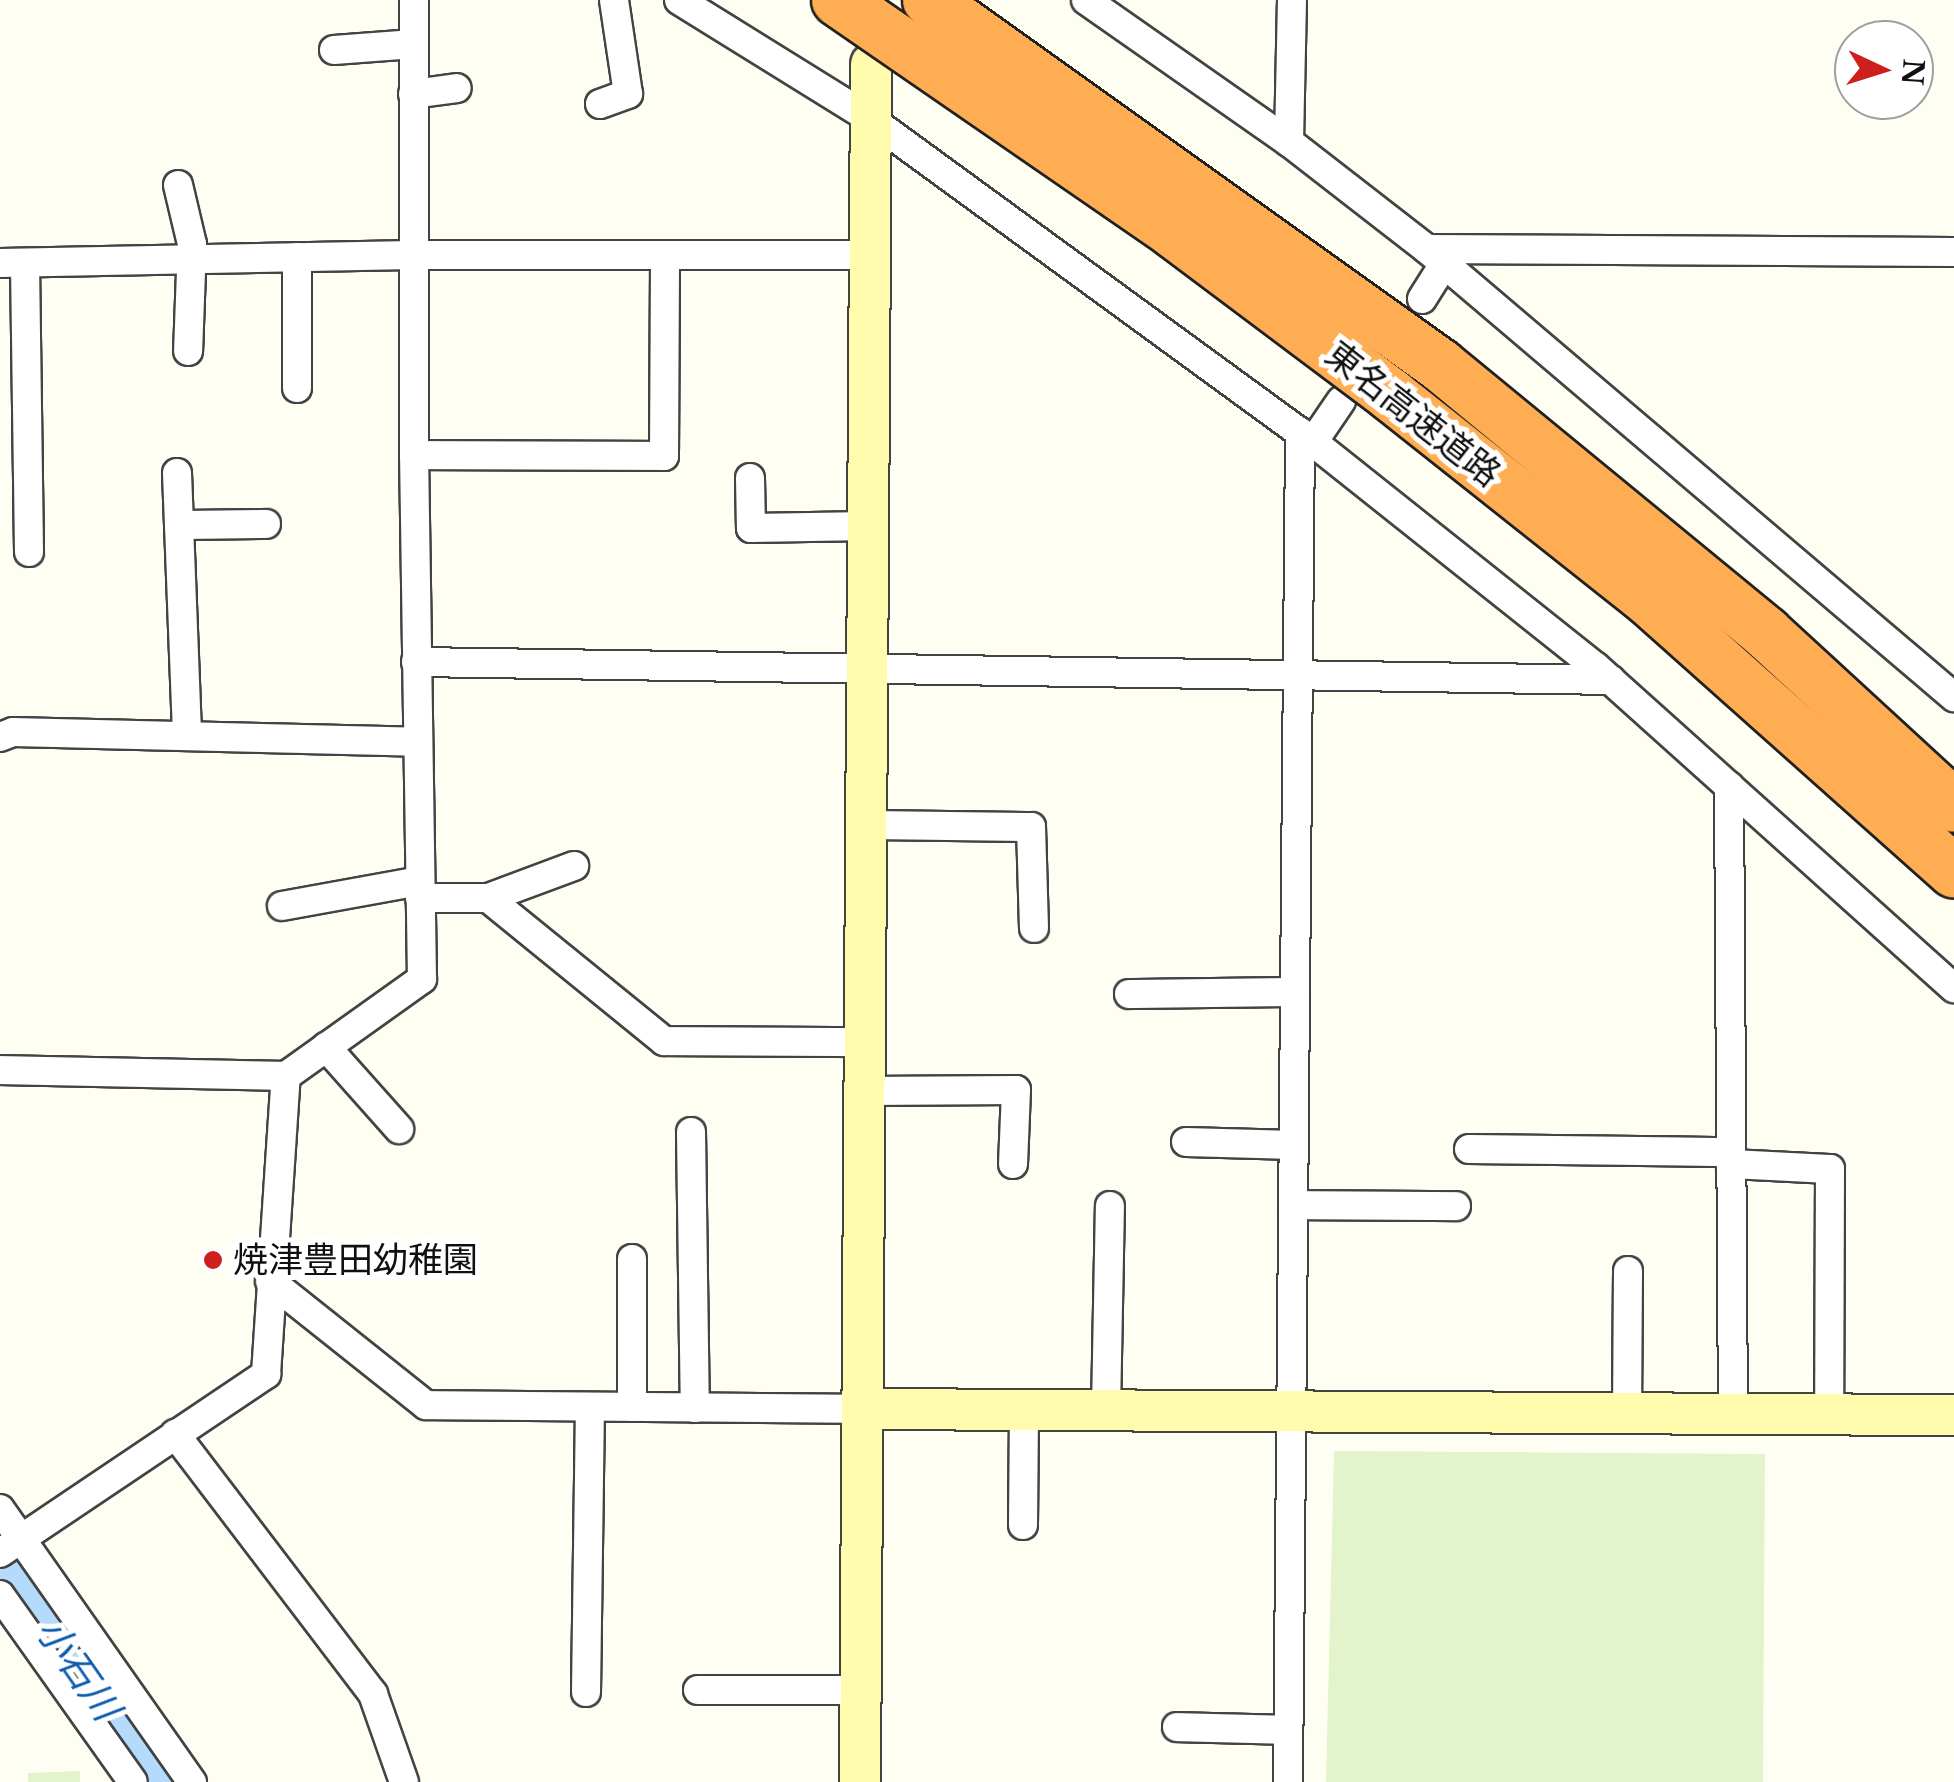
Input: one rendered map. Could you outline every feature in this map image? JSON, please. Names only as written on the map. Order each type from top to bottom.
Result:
[{"type":"highway","name":"東名高速道路","points":[[838,0],[1174,232],[1391,395],[1647,598],[1954,872]]},
{"type":"highway","name":"東名高速道路","points":[[929,0],[1440,365],[1766,633],[1954,806]]},
{"type":"street","points":[[0,1070],[286,1076],[422,979],[412,255],[414,0]]},
{"type":"street","points":[[600,104],[628,94],[614,0]]},
{"type":"street","points":[[679,0],[870,118],[1307,437],[1611,680],[1954,988]]},
{"type":"street","points":[[1086,0],[1289,142],[1436,257],[1954,697]]},
{"type":"street","points":[[1289,142],[1292,0]]},
{"type":"street","points":[[334,50],[414,44]]},
{"type":"street","points":[[860,1782],[871,64]]},
{"type":"street","points":[[414,94],[458,88]]},
{"type":"street","points":[[178,185],[192,244],[188,351]]},
{"type":"street","points":[[1436,257],[1954,252]]},
{"type":"street","points":[[29,552],[12,264],[412,255],[869,256]]},
{"type":"street","points":[[414,455],[664,456],[665,255]]},
{"type":"street","points":[[1422,298],[1436,257]]},
{"type":"street","points":[[296,258],[297,388]]},
{"type":"street","points":[[1288,1782],[1298,678],[1307,437],[1342,401]]},
{"type":"street","points":[[177,473],[187,736]]},
{"type":"street","points":[[750,478],[751,528],[868,526]]},
{"type":"street","points":[[179,525],[266,524]]},
{"type":"street","points":[[416,662],[867,672],[1611,680]]},
{"type":"street","points":[[0,737],[13,732],[417,742]]},
{"type":"street","points":[[1729,786],[1732,1417]]},
{"type":"street","points":[[866,824],[1031,826],[1034,928]]},
{"type":"street","points":[[282,906],[420,890],[488,898],[574,866]]},
{"type":"street","points":[[488,898],[664,1040],[866,1042]]},
{"type":"street","points":[[1129,994],[1295,992]]},
{"type":"street","points":[[326,1047],[399,1129]]},
{"type":"street","points":[[10,1545],[266,1374],[286,1076]]},
{"type":"street","points":[[865,1091],[1016,1090],[1013,1164]]},
{"type":"street","points":[[691,1132],[695,1408]]},
{"type":"street","points":[[1186,1142],[1294,1145]]},
{"type":"street","points":[[1469,1149],[1731,1158],[1830,1169],[1829,1416]]},
{"type":"street","points":[[1293,1205],[1456,1206]]},
{"type":"street","points":[[1106,1410],[1110,1206]]},
{"type":"street","points":[[632,1259],[632,1407]]},
{"type":"street","points":[[1627,1415],[1628,1271]]},
{"type":"street","points":[[270,1282],[426,1405],[1732,1417],[1954,1415]]},
{"type":"street","points":[[586,1692],[590,1406]]},
{"type":"street","points":[[1022,1524],[1024,1410]]},
{"type":"street","points":[[175,1434],[373,1694],[404,1782]]},
{"type":"street","points":[[0,1509],[10,1545],[192,1782]]},
{"type":"street","points":[[0,1594],[133,1782]]},
{"type":"street","points":[[698,1690],[861,1690]]},
{"type":"street","points":[[1178,1726],[1288,1730]]},
{"type":"green space","points":[[1334,1451],[1765,1454],[1763,1782],[1326,1782]]},
{"type":"green space","points":[[80,1771],[80,1782],[28,1782],[28,1773]]},
{"type":"waterway","name":"小石川","points":[[0,1556],[155,1782]]},
{"type":"place","name":"焼津豊田幼稚園","points":[[213,1260]]}]
